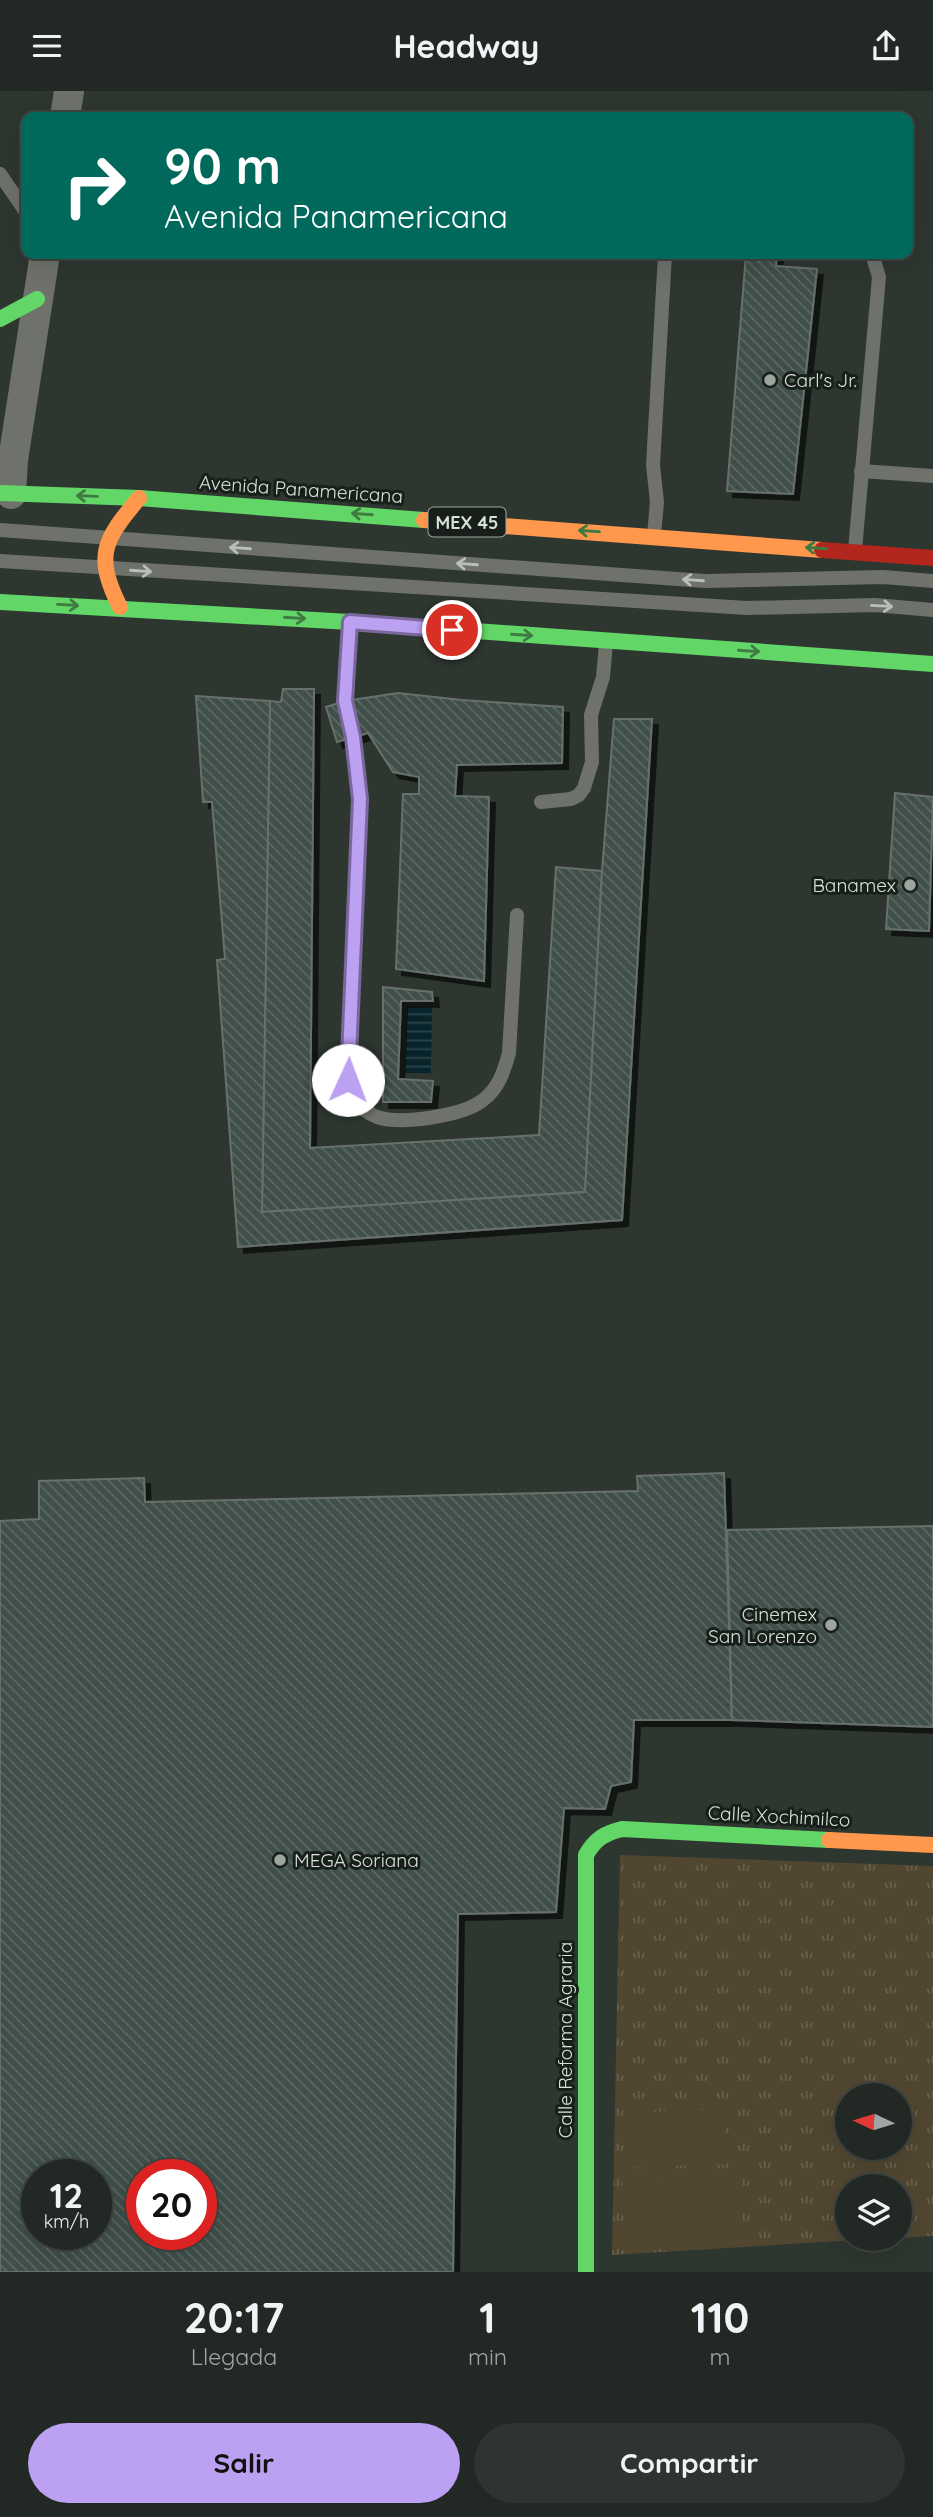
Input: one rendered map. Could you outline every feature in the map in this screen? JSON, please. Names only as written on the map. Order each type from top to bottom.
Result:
[{"type":"main road","points":[[0,319],[37,299]]},
{"type":"main road","name":"Avenida Panamericana","points":[[6,493],[139,498],[933,558]]},
{"type":"main road","points":[[120,607],[108,585],[104,553],[109,538],[139,498]]},
{"type":"main road","points":[[0,602],[350,622],[933,664]]},
{"type":"main road","name":"Calle Xochimilco","points":[[622,1829],[933,1845]]},
{"type":"main road","name":"Calle Reforma Agraria","points":[[586,2272],[586,1855],[593,1841],[603,1833],[622,1829]]},
{"type":"street","points":[[66,112],[69,91]]},
{"type":"street","points":[[6,493],[44,259]]},
{"type":"lane","points":[[0,174],[21,205]]},
{"type":"lane","points":[[654,536],[657,502],[653,464],[666,259]]},
{"type":"lane","points":[[855,551],[879,277],[874,259]]},
{"type":"lane","points":[[861,471],[933,476]]},
{"type":"lane","points":[[0,530],[705,581],[883,577],[933,581]]},
{"type":"lane","points":[[0,561],[747,608],[875,605],[933,610]]},
{"type":"lane","points":[[350,622],[345,701],[353,737],[360,799],[348,1080],[352,1097],[361,1107],[376,1117],[396,1120],[443,1116],[465,1110],[482,1101],[493,1090],[504,1073],[509,1053],[517,915]]},
{"type":"lane","points":[[541,803],[571,799],[584,789],[592,762],[591,715],[603,677],[606,642]]},
{"type":"green space","points":[[620,1855],[933,1866],[933,2236],[912,2237],[912,2174],[835,2174],[835,2241],[612,2255]]},
{"type":"green space","points":[[725,2109],[727,2164],[624,2168],[624,2113]]},
{"type":"green space","points":[[741,2175],[743,2239],[625,2243],[622,2180]]},
{"type":"water","points":[[407,1007],[432,1008],[431,1073],[405,1073]]},
{"type":"building","name":"Carl's Jr.","points":[[746,259],[777,259],[776,266],[817,269],[793,494],[727,491]]},
{"type":"building","points":[[283,689],[314,689],[310,1148],[539,1135],[556,867],[602,871],[585,1192],[262,1212],[270,701],[281,702]]},
{"type":"building","points":[[398,693],[563,707],[562,763],[457,765],[455,796],[489,797],[484,981],[396,969],[403,794],[419,794],[419,777],[393,772],[368,733],[337,742],[326,707],[345,701]]},
{"type":"building","points":[[196,696],[270,701],[262,1212],[585,1192],[602,871],[614,719],[652,719],[622,1220],[238,1247],[217,960],[225,959],[212,802],[203,802]]},
{"type":"building","name":"Banamex","points":[[895,793],[933,797],[929,931],[886,929]]},
{"type":"building","points":[[383,987],[432,992],[433,1001],[401,1001],[398,1079],[433,1081],[431,1102],[383,1102]]},
{"type":"building","name":"MEGA Soriana","points":[[724,1473],[732,1720],[634,1720],[631,1782],[611,1786],[605,1809],[564,1808],[556,1912],[458,1914],[453,2272],[0,2272],[0,1521],[39,1519],[39,1481],[144,1478],[145,1502],[638,1491],[637,1476]]},
{"type":"building","name":"Cinemex San Lorenzo","points":[[933,1526],[933,1727],[732,1720],[727,1530]]},
{"type":"traffic: fast","points":[[0,319],[37,299]]},
{"type":"traffic: fast","points":[[0,493],[139,498],[424,520]]},
{"type":"traffic: fast","points":[[0,602],[350,622],[933,664]]},
{"type":"traffic: fast","points":[[586,2272],[586,1855],[601,1837],[622,1829],[829,1840]]},
{"type":"traffic: slow","points":[[120,607],[107,574],[107,549],[118,525],[139,498]]},
{"type":"traffic: slow","points":[[424,520],[822,550]]},
{"type":"traffic: slow","points":[[829,1840],[933,1845]]},
{"type":"traffic: jam","points":[[822,550],[933,558]]},
{"type":"place","name":"Carl's Jr.","points":[[770,380]]},
{"type":"place","name":"Banamex","points":[[910,885]]},
{"type":"place","name":"Cinemex San Lorenzo","points":[[831,1625]]},
{"type":"place","name":"MEGA Soriana","points":[[280,1860]]},
{"type":"route","points":[[348,1080],[360,799],[353,737],[345,701],[350,622],[452,630]]}]
